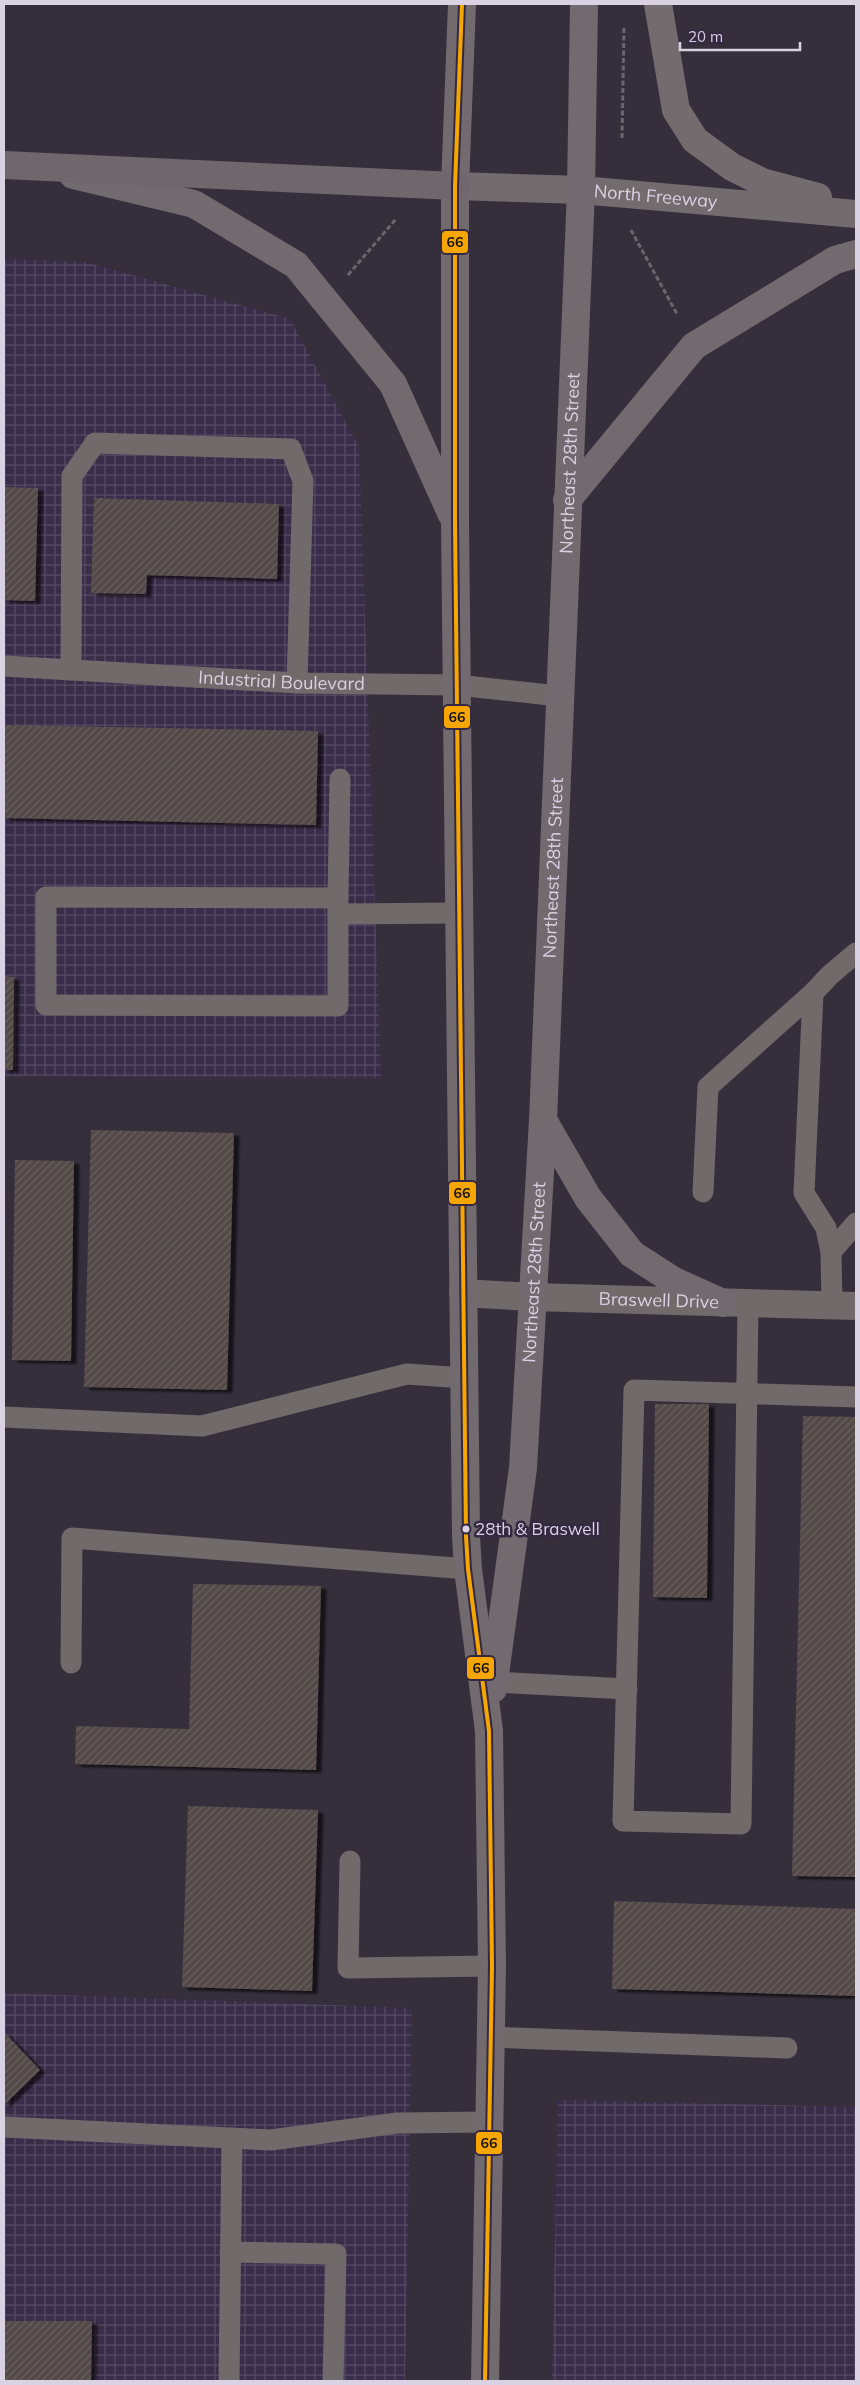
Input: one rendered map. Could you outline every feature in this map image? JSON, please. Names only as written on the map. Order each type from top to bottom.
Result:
[{"type":"highway","points":[[4,165],[455,186]]},
{"type":"main road","name":"Northeast 28th Street","points":[[462,4],[455,186],[457,685],[464,1378],[468,1569],[489,1730]]},
{"type":"main road","name":"Northeast 28th Street","points":[[485,2381],[492,1966],[489,1730],[522,1468],[542,1120],[553,910],[559,696],[581,190],[584,4]]},
{"type":"main road","points":[[658,4],[676,110],[695,140],[732,167],[762,182],[810,196],[856,204]]},
{"type":"main road","points":[[40,167],[194,204],[296,265],[393,384],[456,523]]},
{"type":"main road","name":"North Freeway","points":[[455,186],[581,190],[856,214]]},
{"type":"main road","points":[[567,500],[694,346],[836,260],[856,254]]},
{"type":"main road","points":[[542,1120],[588,1198],[632,1254],[674,1281],[736,1304]]},
{"type":"street","name":"Braswell Drive","points":[[463,1292],[532,1297],[844,1306]]},
{"type":"lane","points":[[71,670],[72,476],[95,443],[291,449],[303,481],[297,683]]},
{"type":"lane","name":"Industrial Boulevard","points":[[4,666],[297,683],[457,685],[559,696]]},
{"type":"lane","points":[[340,779],[338,906],[338,1006],[46,1005],[46,897],[338,906],[459,913]]},
{"type":"lane","points":[[703,1192],[708,1087],[856,953]]},
{"type":"lane","points":[[813,993],[804,1193],[826,1228],[844,1306]]},
{"type":"lane","points":[[832,1252],[856,1223]]},
{"type":"lane","points":[[736,1304],[747,1394],[740,1824],[623,1821],[634,1390],[747,1394],[856,1398]]},
{"type":"lane","points":[[4,1417],[202,1426],[407,1374],[464,1378]]},
{"type":"lane","points":[[71,1663],[72,1538],[468,1569]]},
{"type":"lane","points":[[494,1682],[627,1689]]},
{"type":"lane","points":[[350,1862],[348,1968],[492,1966]]},
{"type":"lane","points":[[490,2037],[787,2048]]},
{"type":"lane","points":[[4,2127],[271,2140],[397,2123],[489,2122]]},
{"type":"lane","points":[[228,2381],[232,2138]]},
{"type":"lane","points":[[230,2252],[336,2254],[333,2381]]},
{"type":"path","points":[[622,138],[624,23]]},
{"type":"path","points":[[344,279],[401,212]]},
{"type":"path","points":[[628,225],[677,315]]},
{"type":"shaded area","points":[[4,259],[85,262],[290,319],[359,447],[381,1078],[4,1076]]},
{"type":"shaded area","points":[[4,1993],[412,2008],[405,2381],[4,2381]]},
{"type":"shaded area","points":[[558,2100],[856,2107],[856,2381],[552,2381]]},
{"type":"building","points":[[4,487],[38,488],[35,601],[4,600]]},
{"type":"building","points":[[94,498],[279,504],[277,579],[147,575],[146,594],[91,593]]},
{"type":"building","points":[[4,725],[318,731],[316,825],[4,818]]},
{"type":"building","points":[[4,976],[14,977],[13,1070],[4,1070]]},
{"type":"building","points":[[91,1130],[234,1133],[227,1390],[84,1387]]},
{"type":"building","points":[[15,1160],[74,1161],[71,1361],[12,1360]]},
{"type":"building","points":[[655,1404],[709,1404],[707,1598],[653,1597]]},
{"type":"building","points":[[803,1416],[856,1417],[856,1877],[792,1876]]},
{"type":"building","points":[[193,1584],[321,1586],[316,1770],[75,1764],[76,1726],[189,1729]]},
{"type":"building","points":[[188,1806],[318,1810],[312,1991],[182,1987]]},
{"type":"building","points":[[614,1901],[856,1909],[856,1996],[612,1989]]},
{"type":"building","points":[[4,2032],[40,2070],[4,2105]]},
{"type":"building","points":[[4,2321],[92,2321],[91,2381],[4,2381]]},
{"type":"transit line","name":"66","points":[[462,4],[455,186],[455,523],[466,1536],[468,1569],[489,1731],[492,1966],[485,2381]]},
{"type":"place","name":"28th & Braswell","points":[[466,1529]]}]
